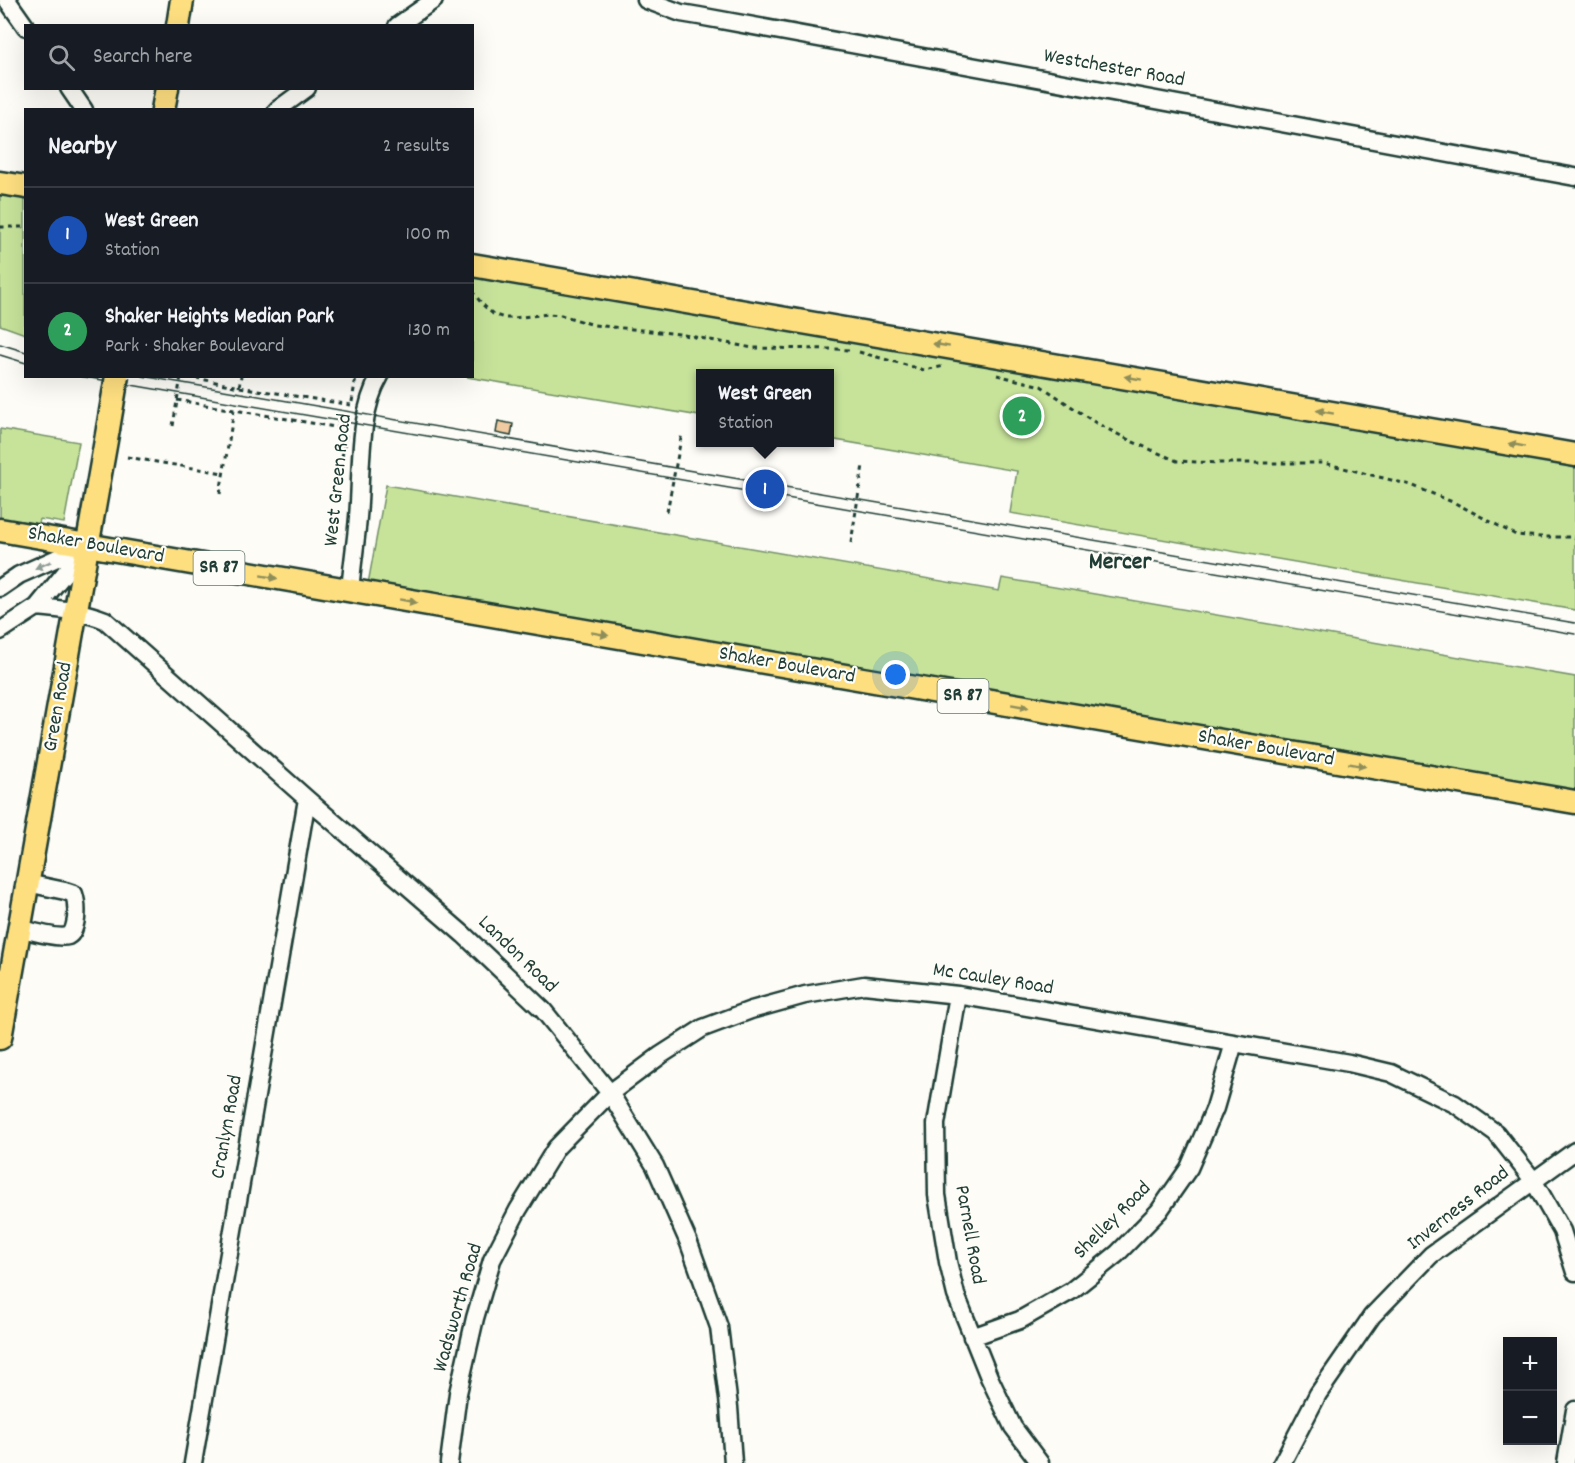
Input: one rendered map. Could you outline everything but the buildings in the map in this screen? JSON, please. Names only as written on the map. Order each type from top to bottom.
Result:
[{"type":"main road","points":[[178,24],[182,0]]},
{"type":"main road","points":[[163,108],[167,90]]},
{"type":"main road","points":[[0,183],[24,188]]},
{"type":"main road","points":[[474,265],[1575,455]]},
{"type":"main road","name":"Green Road","points":[[0,1038],[117,378]]},
{"type":"main road","name":"Shaker Boulevard","points":[[0,530],[1575,802]]},
{"type":"street","points":[[7,0],[24,24]]},
{"type":"street","points":[[400,24],[434,0]]},
{"type":"street","name":"Westchester Road","points":[[646,0],[681,13],[1575,177]]},
{"type":"street","points":[[70,90],[83,108]]},
{"type":"street","points":[[280,108],[304,90]]},
{"type":"street","name":"West Green Road","points":[[350,591],[363,436],[370,401],[379,378]]},
{"type":"street","points":[[0,588],[19,575],[87,545]]},
{"type":"street","points":[[0,631],[37,607],[87,545]]},
{"type":"street","name":"Landon Road","points":[[37,607],[94,615],[114,627],[464,935],[543,1010],[610,1093],[655,1166],[689,1243],[719,1327],[733,1463]]},
{"type":"street","name":"Cranlyn Road","points":[[193,1463],[307,799]]},
{"type":"street","points":[[19,928],[54,936],[67,936],[75,926],[77,904],[74,894],[27,883]]},
{"type":"street","name":"Mc Cauley Road","points":[[610,1093],[661,1055],[703,1028],[751,1010],[805,995],[864,985],[958,995],[1349,1063],[1391,1073],[1455,1104],[1496,1133],[1533,1180],[1562,1231],[1575,1272]]},
{"type":"street","name":"Parnell Road","points":[[958,995],[936,1124],[937,1195],[948,1262],[956,1295],[989,1377],[1013,1427],[1041,1463]]},
{"type":"street","name":"Shelley Road","points":[[972,1336],[1020,1320],[1071,1291],[1117,1254],[1159,1211],[1190,1168],[1215,1108],[1234,1043]]},
{"type":"street","name":"Wadsworth Road","points":[[449,1463],[458,1393],[475,1318],[492,1260],[518,1210],[556,1148],[610,1093]]},
{"type":"street","name":"Inverness Road","points":[[1282,1463],[1318,1394],[1372,1316],[1431,1255],[1575,1151]]},
{"type":"street","points":[[1566,1463],[1575,1410]]},
{"type":"path","points":[[0,227],[24,227]]},
{"type":"path","points":[[474,294],[493,314],[504,318],[561,315],[594,325],[679,334],[753,348],[856,351],[924,370],[951,365]]},
{"type":"path","points":[[993,374],[1041,386],[1096,423],[1177,461],[1324,463],[1411,484],[1455,503],[1516,535],[1575,537]]},
{"type":"path","points":[[173,426],[181,378]]},
{"type":"path","points":[[197,378],[351,405]]},
{"type":"path","points":[[239,387],[240,378]]},
{"type":"path","points":[[177,400],[347,429]]},
{"type":"path","points":[[220,494],[234,410]]},
{"type":"path","points":[[667,512],[682,433]]},
{"type":"path","points":[[127,457],[223,473]]},
{"type":"path","points":[[851,543],[863,465]]},
{"type":"green space","points":[[0,183],[24,187],[24,334],[0,325]]},
{"type":"green space","points":[[474,265],[1575,455],[1575,610],[1010,513],[1017,471],[834,440],[834,369],[696,369],[696,415],[473,378]]},
{"type":"green space","points":[[0,429],[79,442],[64,523],[40,519],[28,535],[0,530]]},
{"type":"green space","points":[[386,485],[999,591],[1002,578],[1575,677],[1575,792],[368,584]]},
{"type":"tram line","points":[[0,344],[24,351]]},
{"type":"tram line","points":[[0,355],[24,362]]},
{"type":"tram line","points":[[91,378],[1575,634]]},
{"type":"tram line","points":[[154,378],[1575,623]]},
{"type":"place","name":"Shaker Heights Median Park","points":[[1022,416]]},
{"type":"place","name":"West Green","points":[[765,489]]},
{"type":"district","name":"Mercer","points":[[1120,563]]}]
